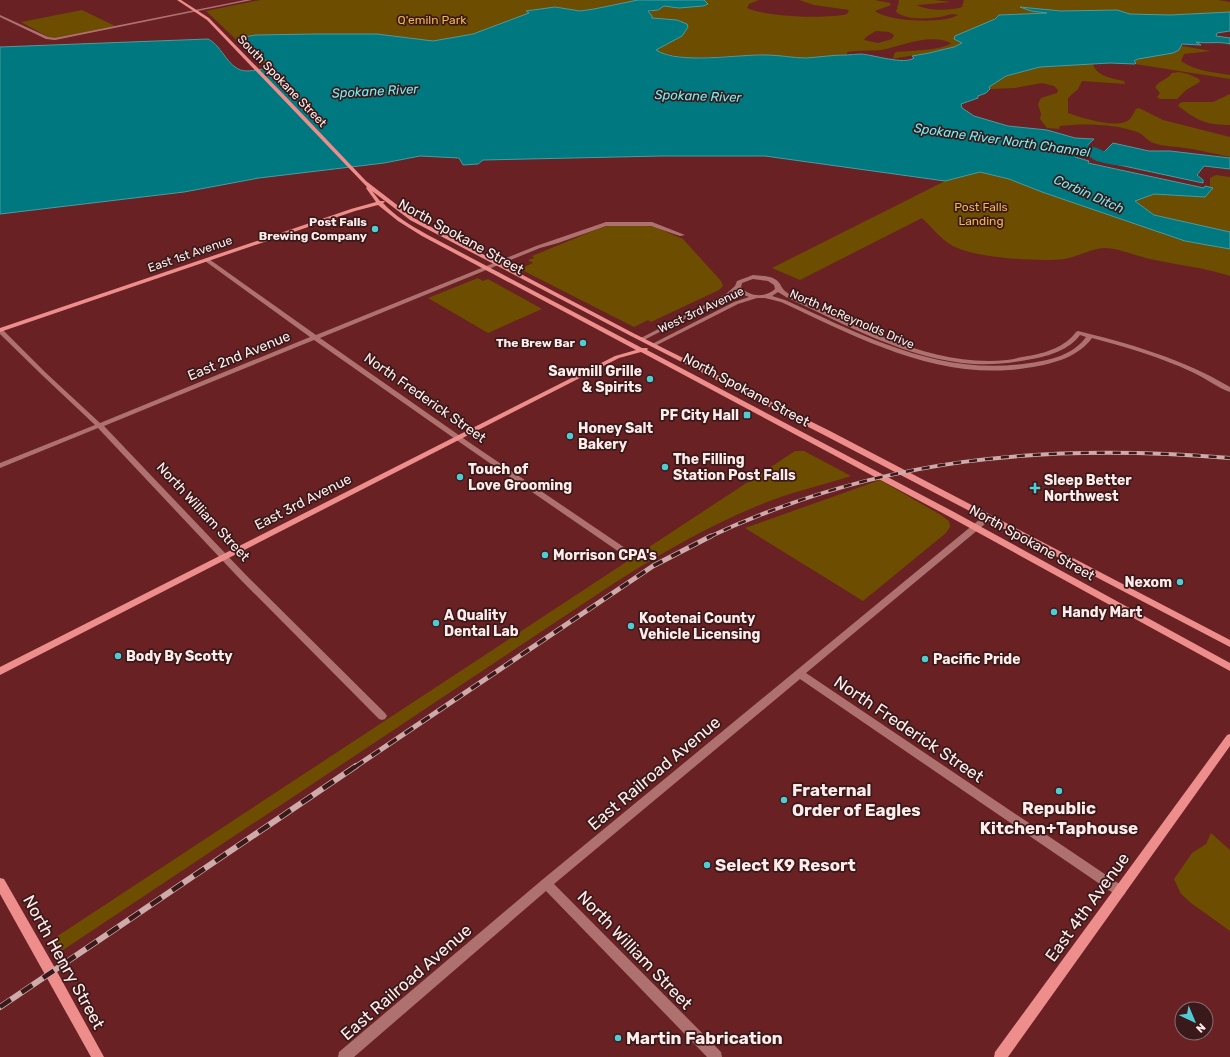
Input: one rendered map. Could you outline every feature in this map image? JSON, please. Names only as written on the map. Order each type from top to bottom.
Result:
[{"type":"main road","name":"South Spokane Street","points":[[179,0],[208,19],[364,182]]},
{"type":"main road","name":"North Spokane Street","points":[[364,182],[412,219],[1230,644]]},
{"type":"main road","name":"North Spokane Street","points":[[364,182],[377,203],[412,228],[975,527],[1230,667]]},
{"type":"main road","name":"East 1st Avenue","points":[[0,330],[377,203],[388,201]]},
{"type":"main road","name":"East 3rd Avenue","points":[[617,357],[632,344],[642,339]]},
{"type":"main road","name":"East 3rd Avenue","points":[[0,671],[617,357],[643,350],[653,345]]},
{"type":"main road","name":"East 4th Avenue","points":[[1000,1057],[1230,738]]},
{"type":"main road","name":"North Henry Street","points":[[0,883],[98,1057]]},
{"type":"street","points":[[0,16],[48,38],[55,39],[250,0]]},
{"type":"street","points":[[497,264],[602,224],[652,224],[682,235]]},
{"type":"street","name":"North Frederick Street","points":[[207,260],[458,438],[631,556]]},
{"type":"street","name":"East 2nd Avenue","points":[[0,466],[497,264]]},
{"type":"street","name":"West 3rd Avenue","points":[[642,339],[728,295],[738,287],[741,280],[759,277],[774,281],[778,286],[778,289],[774,294],[741,300],[653,345]]},
{"type":"street","name":"North McReynolds Drive","points":[[738,287],[743,292],[783,301],[902,353],[928,361],[959,366],[1000,368],[1040,364],[1055,360],[1074,352],[1085,343],[1090,336],[1078,333],[1070,342],[1060,348],[1031,358],[996,362],[950,359],[923,353],[896,344],[788,296],[778,289]]},
{"type":"street","name":"North William Street","points":[[0,330],[100,426],[224,557],[382,716]]},
{"type":"street","points":[[1090,336],[1133,347],[1167,359],[1197,372],[1230,390]]},
{"type":"street","name":"East Railroad Avenue","points":[[344,1057],[546,884],[988,517]]},
{"type":"street","name":"North Frederick Street","points":[[800,674],[1120,891]]},
{"type":"street","name":"North William Street","points":[[546,884],[716,1057]]},
{"type":"green space","name":"Q'emiln Park","points":[[260,0],[638,0],[580,11],[555,7],[526,11],[530,13],[473,34],[433,41],[377,34],[256,35],[245,37],[255,51],[271,65],[269,68],[266,68],[206,11]]},
{"type":"green space","points":[[704,0],[759,0],[749,4],[747,8],[781,15],[811,17],[838,16],[847,14],[849,10],[814,5],[799,0],[875,0],[890,3],[891,5],[875,11],[882,15],[892,18],[929,21],[951,18],[958,15],[951,14],[940,17],[911,18],[900,15],[896,12],[898,0],[934,0],[951,2],[917,5],[939,10],[962,7],[964,0],[1218,0],[1230,2],[1230,12],[1156,16],[1129,14],[1121,11],[1061,11],[1021,7],[1031,11],[1047,13],[999,15],[962,43],[954,47],[929,53],[890,59],[894,57],[896,52],[934,49],[951,43],[934,39],[916,41],[881,50],[851,51],[847,52],[847,55],[805,58],[767,55],[688,58],[661,53],[655,50],[687,24],[677,20],[652,18],[648,12],[658,10],[667,5],[675,8],[703,6]],"holes":[[[876,31],[889,32],[894,35],[892,39],[878,43],[864,40]]]},
{"type":"green space","points":[[82,10],[115,26],[52,39],[21,22]]},
{"type":"green space","points":[[1182,46],[1211,51],[1184,54],[1181,61],[1198,69],[1230,75],[1230,79],[1135,64],[1136,62],[1134,61],[1138,59],[1179,50]]},
{"type":"green space","points":[[1093,64],[1101,74],[1110,78],[1124,81],[1125,84],[1082,81],[1078,89],[1068,98],[1068,113],[1099,122],[1116,123],[1129,120],[1136,109],[1139,108],[1163,120],[1230,137],[1230,157],[1191,149],[1160,145],[1151,142],[1137,132],[1120,127],[1078,125],[1060,126],[1059,129],[1047,128],[1040,119],[1041,114],[1038,104],[1041,98],[1057,93],[1058,90],[1054,86],[1042,83],[1015,88],[990,89],[989,87],[1006,76],[1040,67]]},
{"type":"green space","points":[[1179,72],[1199,79],[1200,82],[1186,90],[1177,99],[1160,99],[1157,97],[1160,93],[1155,87],[1172,73]]},
{"type":"green space","points":[[1230,94],[1230,125],[1214,124],[1202,121],[1178,106],[1183,102],[1213,102]]},
{"type":"green space","name":"Post Falls Landing","points":[[979,172],[1009,179],[1042,192],[1185,241],[1230,249],[1230,276],[1200,268],[1150,259],[1110,248],[1100,248],[1069,258],[1053,260],[1007,258],[976,254],[948,243],[922,218],[800,280],[772,268],[945,181]]},
{"type":"green space","points":[[1216,175],[1230,177],[1230,232],[1154,215],[1135,201],[1154,194],[1205,197],[1212,188],[1209,187],[1210,178]]},
{"type":"green space","points":[[608,226],[655,227],[683,239],[721,281],[723,286],[719,290],[651,322],[648,320],[634,327],[520,269],[533,263],[528,260],[534,258],[532,256]]},
{"type":"green space","points":[[478,278],[483,281],[488,279],[542,309],[488,333],[428,298]]},
{"type":"green space","points":[[795,451],[804,451],[851,476],[784,496],[754,507],[693,536],[654,558],[57,954],[50,941]]},
{"type":"green space","points":[[880,480],[941,515],[949,521],[950,527],[946,533],[863,601],[745,528]]},
{"type":"green space","points":[[1211,833],[1230,850],[1230,931],[1181,894],[1174,879],[1192,853],[1206,844]]},
{"type":"water","points":[[638,0],[704,0],[708,4],[703,6],[679,8],[664,6],[658,10],[648,11],[652,18],[677,20],[687,24],[688,27],[682,36],[656,50],[679,57],[694,58],[767,55],[806,58],[861,54],[896,60],[909,60],[914,58],[912,56],[954,47],[962,43],[954,39],[955,36],[995,19],[999,15],[1047,13],[1031,11],[1020,7],[1061,11],[1117,10],[1130,14],[1170,15],[1230,12],[1230,31],[1217,33],[1216,36],[1230,38],[1230,44],[1196,42],[1201,45],[1182,44],[1179,50],[1173,53],[1138,59],[1134,61],[1136,63],[1135,64],[1110,63],[1040,67],[1006,76],[989,87],[990,89],[986,93],[978,96],[978,98],[961,104],[962,108],[974,116],[1008,126],[1047,130],[1075,138],[1094,139],[1075,157],[1089,161],[1088,163],[1204,188],[1205,186],[1213,188],[1205,197],[1154,194],[1135,201],[1154,215],[1230,232],[1230,249],[1185,241],[1042,192],[1009,179],[980,172],[945,181],[765,156],[662,156],[483,160],[478,164],[463,165],[459,158],[420,156],[384,163],[259,178],[184,192],[0,214],[0,47],[208,39],[218,47],[230,63],[235,67],[240,70],[250,71],[269,68],[271,65],[255,51],[244,37],[256,35],[377,34],[433,41],[473,34],[529,13],[526,11],[555,7],[580,11]]},
{"type":"water","points":[[1113,143],[1149,151],[1170,151],[1230,158],[1230,169],[1204,166],[1197,175],[1203,180],[1203,183],[1096,160]]},
{"type":"waterway","name":"Spokane River North Channel","points":[[1044,145],[1084,149],[1095,152],[1102,157],[1115,160],[1139,160]]},
{"type":"railway","points":[[709,537],[773,510],[836,489],[900,473],[964,462],[1029,455],[1094,453],[1161,454],[1230,458]]},
{"type":"railway","points":[[355,767],[653,566],[709,537]]},
{"type":"railway","points":[[0,1007],[356,766]]},
{"type":"place","name":"Post Falls Brewing Company","points":[[375,229]]},
{"type":"place","name":"The Brew Bar","points":[[583,343]]},
{"type":"place","name":"Sawmill Grille & Spirits","points":[[650,379]]},
{"type":"place","name":"PF City Hall","points":[[747,415]]},
{"type":"place","name":"Honey Salt Bakery","points":[[570,436]]},
{"type":"place","name":"The Filling Station Post Falls","points":[[665,467]]},
{"type":"place","name":"Touch of Love Grooming","points":[[460,477]]},
{"type":"place","name":"Sleep Better Northwest","points":[[1035,488]]},
{"type":"place","name":"Morrison CPA's","points":[[545,555]]},
{"type":"place","name":"Nexom","points":[[1180,582]]},
{"type":"place","name":"Handy Mart","points":[[1054,612]]},
{"type":"place","name":"A Quality Dental Lab","points":[[436,623]]},
{"type":"place","name":"Kootenai County Vehicle Licensing","points":[[631,626]]},
{"type":"place","name":"Body By Scotty","points":[[118,656]]},
{"type":"place","name":"Pacific Pride","points":[[925,659]]},
{"type":"place","name":"Republic Kitchen+Taphouse","points":[[1059,791]]},
{"type":"place","name":"Fraternal Order of Eagles","points":[[784,800]]},
{"type":"place","name":"Select K9 Resort","points":[[707,865]]},
{"type":"place","name":"Martin Fabrication","points":[[618,1038]]},
{"type":"water label","name":"Spokane River","points":[[375,91]]},
{"type":"water label","name":"Spokane River","points":[[698,96]]},
{"type":"water label","name":"Corbin Ditch","points":[[1089,194]]}]
